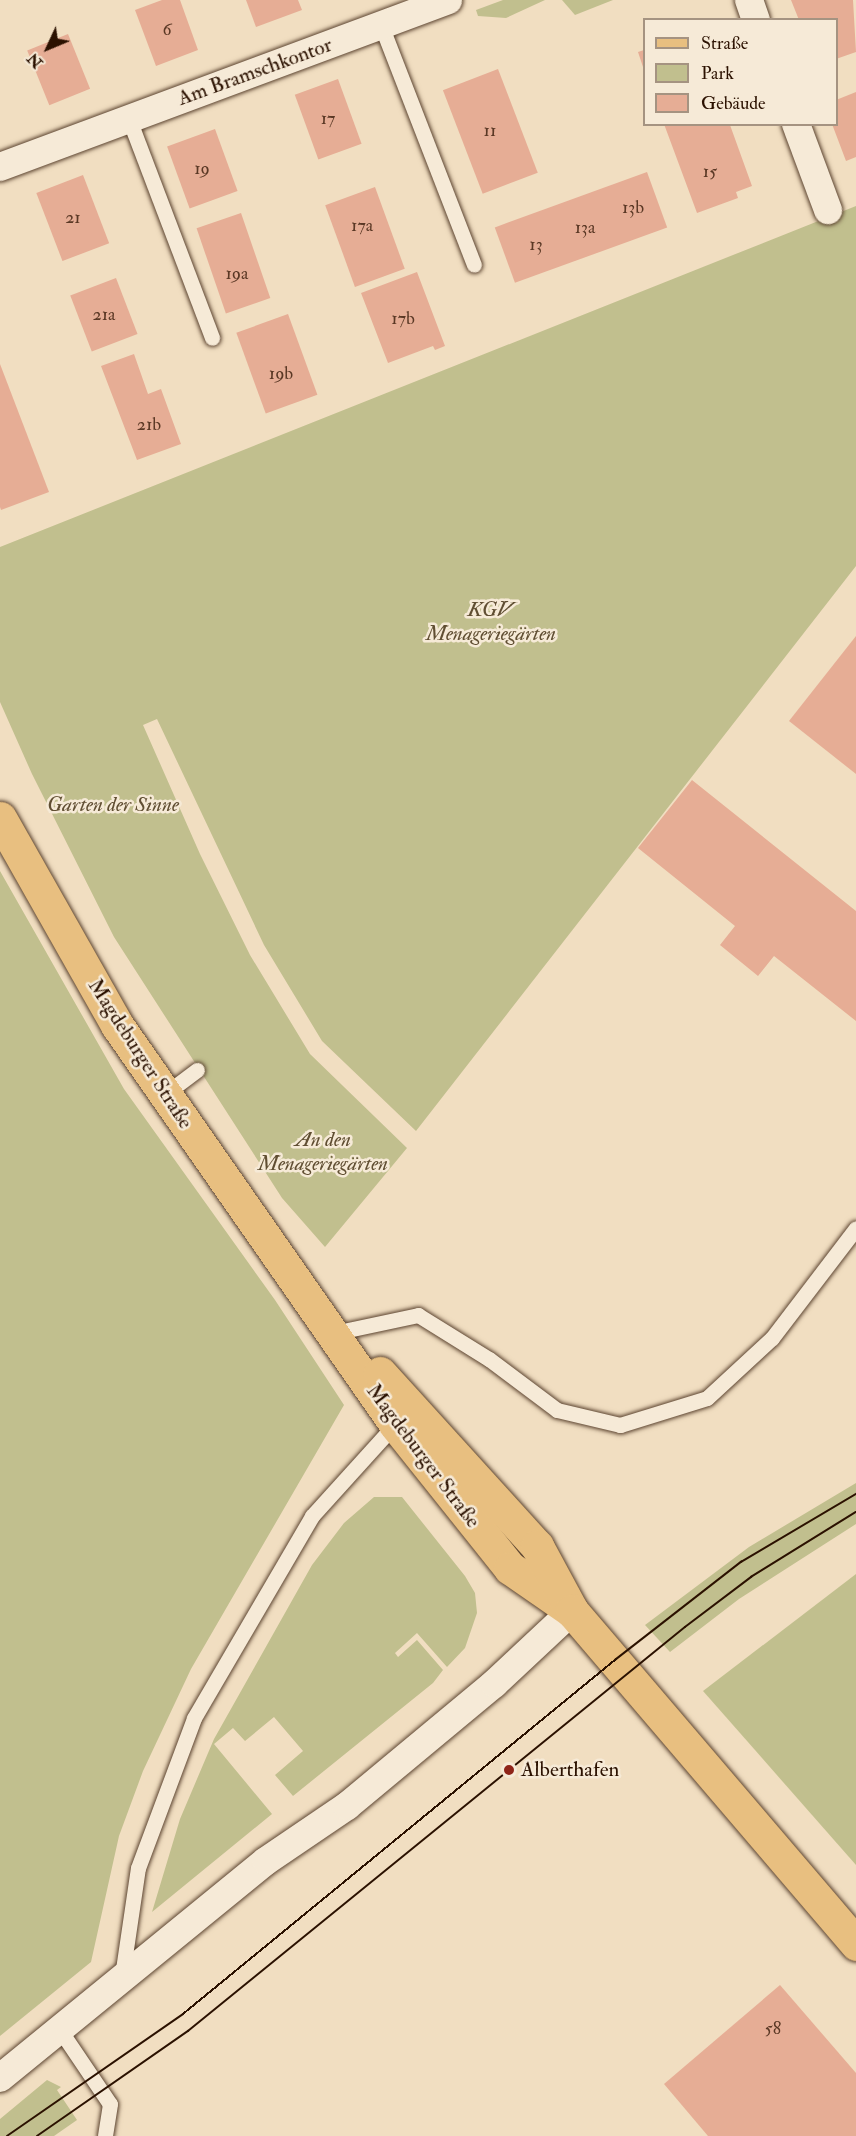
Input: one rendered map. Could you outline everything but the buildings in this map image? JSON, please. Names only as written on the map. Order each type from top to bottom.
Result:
[{"type":"main road","name":"Magdeburger Straße","points":[[0,818],[117,1024],[395,1424],[510,1568],[572,1611]]},
{"type":"main road","name":"Magdeburger Straße","points":[[296,1280],[537,1546],[572,1611],[856,1944]]},
{"type":"street","name":"Am Bramschkontor","points":[[0,167],[381,25],[410,7],[448,0]]},
{"type":"street","points":[[749,0],[755,18]]},
{"type":"street","points":[[797,126],[828,210]]},
{"type":"street","points":[[0,2078],[266,1861],[347,1806],[470,1703],[572,1611]]},
{"type":"lane","points":[[381,25],[474,265]]},
{"type":"lane","points":[[129,119],[212,338]]},
{"type":"lane","points":[[165,1094],[197,1070]]},
{"type":"lane","points":[[343,1331],[418,1315],[489,1359],[557,1410],[620,1425],[707,1398],[772,1338],[856,1228]]},
{"type":"lane","points":[[122,1979],[138,1868],[194,1718],[312,1516],[395,1424]]},
{"type":"lane","points":[[60,2030],[110,2104],[105,2136]]},
{"type":"green space","points":[[503,0],[545,0],[506,18],[478,16],[476,10]]},
{"type":"green space","points":[[562,0],[613,0],[575,15]]},
{"type":"green space","name":"KGV Menageriegärten","points":[[856,206],[856,566],[416,1131],[322,1041],[264,945],[157,719],[143,725],[200,854],[250,955],[310,1054],[407,1148],[325,1247],[282,1198],[114,937],[32,774],[0,702],[0,547]]},
{"type":"green space","points":[[0,871],[124,1089],[275,1300],[344,1405],[191,1669],[143,1771],[119,1836],[91,1962],[0,2036]]},
{"type":"green space","points":[[856,1483],[856,1524],[739,1599],[670,1652],[645,1625],[749,1547]]},
{"type":"green space","points":[[374,1497],[402,1497],[465,1576],[475,1593],[477,1613],[465,1648],[447,1667],[417,1633],[395,1653],[398,1657],[417,1640],[443,1670],[433,1683],[293,1796],[275,1775],[303,1751],[274,1717],[245,1741],[233,1728],[214,1744],[272,1814],[152,1912],[180,1819],[214,1739],[312,1565],[344,1523]]},
{"type":"green space","points":[[856,1574],[856,1865],[703,1691]]},
{"type":"green space","points":[[47,2080],[61,2087],[57,2090],[77,2120],[54,2136],[0,2136],[0,2119]]},
{"type":"tram line","points":[[7,2136],[183,2014],[615,1660],[741,1562],[856,1494]]},
{"type":"tram line","points":[[37,2136],[188,2031],[685,1627],[751,1577],[856,1512]]},
{"type":"place","name":"Alberthafen","points":[[509,1770]]},
{"type":"park label","name":"Garten der Sinne","points":[[113,805]]},
{"type":"park label","name":"An den Menageriegärten","points":[[323,1152]]}]
